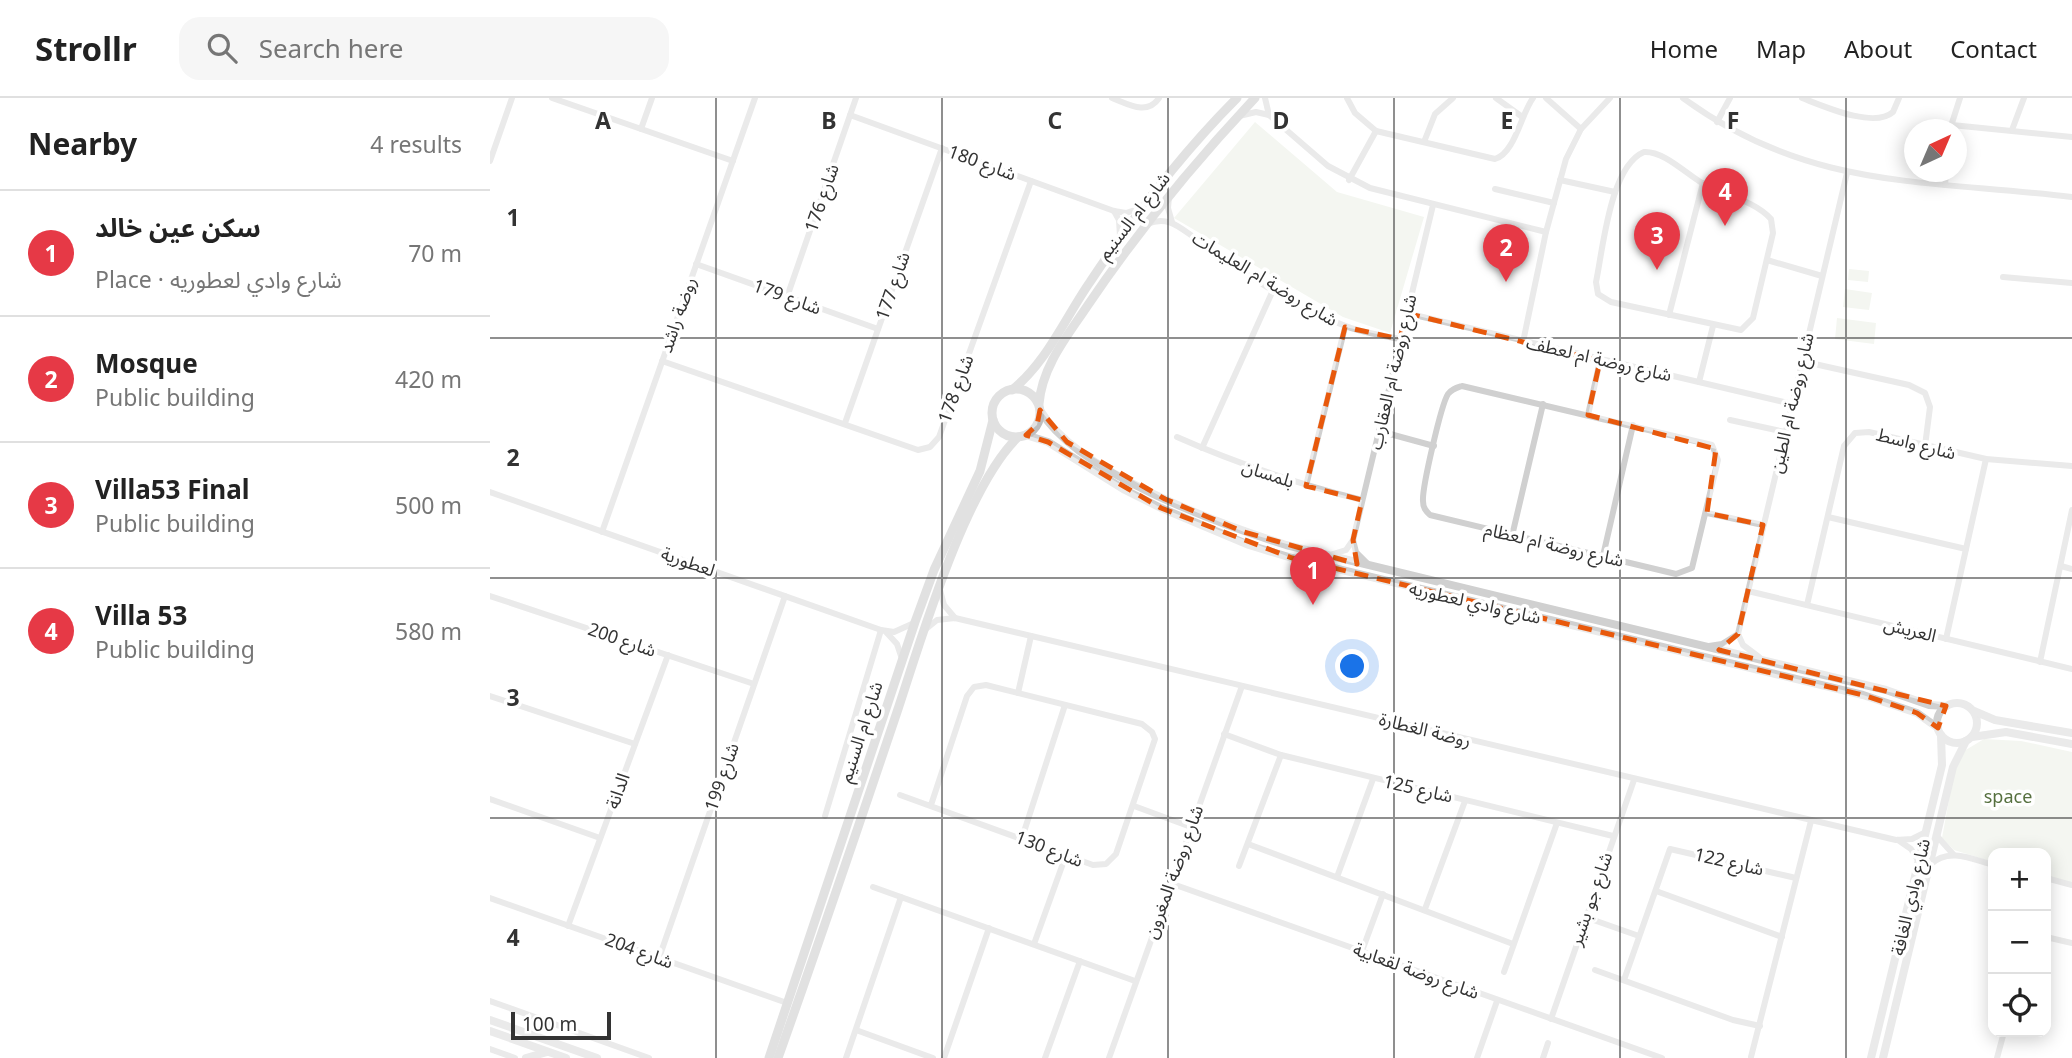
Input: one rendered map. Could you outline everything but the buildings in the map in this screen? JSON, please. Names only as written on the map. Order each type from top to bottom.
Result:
[{"type":"main road","name":"شارع ام السنيم","points":[[1012,390],[1037,366],[1120,238],[1237,98]]},
{"type":"main road","name":"شارع ام السنيم","points":[[1039,407],[1042,386],[1052,361],[1112,270],[1170,194],[1255,98]]},
{"type":"main road","points":[[1012,390],[1027,392],[1039,407],[1037,425],[1022,436],[1002,433],[993,420],[992,412],[998,398],[1012,390]]},
{"type":"main road","name":"شارع ام السنيم","points":[[769,1058],[902,659],[934,570],[980,471],[993,420]]},
{"type":"main road","name":"شارع ام السنيم","points":[[778,1058],[940,589],[989,474],[1004,450],[1022,436]]},
{"type":"street","points":[[490,161],[512,98]]},
{"type":"street","points":[[552,98],[733,161]]},
{"type":"street","points":[[641,129],[652,98]]},
{"type":"street","name":"روضة راشد","points":[[602,532],[755,98]]},
{"type":"street","name":"شارع 176","points":[[787,297],[856,98]]},
{"type":"street","points":[[1112,98],[1144,108],[1153,105],[1159,98]]},
{"type":"street","points":[[1265,98],[1269,115]]},
{"type":"street","points":[[1347,98],[1355,113],[1376,131],[1486,158],[1501,158],[1521,116],[1533,98]]},
{"type":"street","points":[[1424,142],[1435,114],[1453,98]]},
{"type":"street","points":[[1496,98],[1521,116]]},
{"type":"street","points":[[1546,98],[1581,129]]},
{"type":"street","points":[[1523,342],[1546,232],[1570,148],[1581,129],[1610,98]]},
{"type":"street","points":[[1683,98],[1717,122],[1765,146],[1847,173],[2072,197]]},
{"type":"street","points":[[1717,122],[1730,98]]},
{"type":"street","points":[[1802,98],[1857,116],[1877,119],[1889,116],[1899,98]]},
{"type":"street","points":[[1953,119],[1960,98]]},
{"type":"street","points":[[2012,131],[2024,98]]},
{"type":"street","points":[[1238,116],[1256,112],[1269,115],[1349,180],[1370,188],[1546,232]]},
{"type":"street","name":"شارع 180","points":[[850,115],[1114,211],[1126,213],[1145,206]]},
{"type":"street","points":[[1967,128],[2072,136]]},
{"type":"street","points":[[1349,180],[1376,131]]},
{"type":"street","name":"شارع 177","points":[[845,423],[942,148]]},
{"type":"street","points":[[1644,152],[1657,154],[1703,183],[1759,209],[1771,219],[1773,233],[1751,323],[1741,330],[1713,326],[1611,302],[1598,294],[1595,282],[1615,192],[1626,167],[1644,152]]},
{"type":"street","name":"شارع روضة ام الطين","points":[[1738,634],[1847,173]]},
{"type":"street","points":[[1560,180],[1615,192]]},
{"type":"street","name":"شارع 178","points":[[662,361],[918,450],[936,443],[1031,181]]},
{"type":"street","points":[[1669,315],[1703,183]]},
{"type":"street","points":[[1495,189],[1554,202]]},
{"type":"street","name":"شارع روضة ام العليمات","points":[[1170,194],[1168,208],[1172,222]]},
{"type":"street","name":"شارع روضة ام العقارب","points":[[1353,540],[1433,205]]},
{"type":"street","points":[[1114,211],[1119,220],[1120,238]]},
{"type":"street","name":"شارع روضة ام العليمات","points":[[1145,226],[1158,220],[1172,222],[1229,262],[1345,327],[1400,339]]},
{"type":"street","points":[[1767,260],[1822,276]]},
{"type":"street","name":"شارع 179","points":[[696,264],[878,329]]},
{"type":"street","points":[[2003,277],[2072,282]]},
{"type":"street","points":[[1202,448],[1274,288]]},
{"type":"street","name":"شارع روضة ام لعطف","points":[[1406,313],[1600,361],[1792,404]]},
{"type":"street","points":[[1699,382],[1713,326]]},
{"type":"street","points":[[1306,486],[1345,327]]},
{"type":"street","points":[[1588,415],[1600,361]]},
{"type":"street","points":[[1801,361],[1909,385],[1924,393],[1930,407],[1925,446]]},
{"type":"street","name":"شارع روضة ام لعظام","points":[[1470,386],[1543,404],[1707,442],[1716,449],[1718,460],[1695,563],[1683,574],[1438,519],[1425,511],[1422,499],[1434,446],[1446,398],[1455,388],[1470,386]]},
{"type":"street","points":[[1511,536],[1543,404]]},
{"type":"street","name":"شارع وادي لعطوريه","points":[[1039,407],[1055,432],[1067,442],[1130,481],[1232,527],[1377,569],[1886,690],[1929,705],[1946,706]]},
{"type":"street","points":[[1730,420],[1785,432]]},
{"type":"street","points":[[1603,556],[1633,425]]},
{"type":"street","points":[[1379,431],[1434,446]]},
{"type":"street","name":"شارع واسط","points":[[1807,605],[1844,446],[1855,433],[1869,432],[1986,459],[2072,466]]},
{"type":"street","name":"شارع وادي لعطوريه","points":[[1022,436],[1048,442],[1125,490],[1249,545],[1419,590],[1863,695],[1917,713],[1940,732]]},
{"type":"street","name":"بلمسان","points":[[1177,438],[1306,486],[1362,500]]},
{"type":"street","points":[[1946,639],[1986,459]]},
{"type":"street","name":"لعطورية","points":[[490,492],[883,631]]},
{"type":"street","points":[[2040,662],[2072,510]]},
{"type":"street","points":[[1707,513],[1763,526]]},
{"type":"street","points":[[1828,517],[1966,549]]},
{"type":"street","points":[[1322,555],[1340,553],[1353,540],[1360,558],[1377,569]]},
{"type":"street","points":[[2061,566],[2072,569]]},
{"type":"street","points":[[940,589],[944,605],[955,618]]},
{"type":"street","name":"العريش","points":[[1748,591],[2072,669]]},
{"type":"street","name":"شارع 200","points":[[490,596],[754,684]]},
{"type":"street","name":"شارع 199","points":[[659,958],[785,596]]},
{"type":"street","points":[[925,630],[937,620],[955,618]]},
{"type":"street","name":"روضة الغطارة","points":[[955,618],[1896,840],[1912,839],[1926,832]]},
{"type":"street","points":[[883,631],[902,630],[915,622]]},
{"type":"street","points":[[883,631],[897,644],[902,659]]},
{"type":"street","points":[[825,816],[883,631]]},
{"type":"street","points":[[1706,646],[1722,644],[1738,634],[1748,650],[1764,660]]},
{"type":"street","points":[[1018,693],[1031,636]]},
{"type":"street","name":"الدانة","points":[[568,926],[668,655]]},
{"type":"street","name":"شارع 130","points":[[900,795],[1093,865],[1111,861],[1155,746],[1153,732],[1142,724],[986,685],[974,687],[967,696],[931,806]]},
{"type":"street","name":"شارع روضة المغرون","points":[[1109,1058],[1241,686]]},
{"type":"street","points":[[490,696],[635,744]]},
{"type":"street","points":[[2072,733],[1995,720],[1958,702],[1946,706],[1938,716],[1940,732],[1953,742],[2007,732],[2072,744]]},
{"type":"street","points":[[1022,838],[1065,705]]},
{"type":"street","points":[[1969,739],[1977,724],[1974,711]]},
{"type":"street","name":"شارع وادي الغافة","points":[[1871,1058],[1942,765],[1940,732]]},
{"type":"street","name":"شارع 125","points":[[1224,734],[1281,755],[1613,836]]},
{"type":"street","name":"شارع وادي الغافة","points":[[1883,1058],[1952,767],[1969,739]]},
{"type":"street","points":[[1239,866],[1281,755]]},
{"type":"street","points":[[1337,877],[1373,779]]},
{"type":"street","name":"شارع جو بشير","points":[[1550,1020],[1634,780]]},
{"type":"street","points":[[490,799],[600,838]]},
{"type":"street","points":[[1425,909],[1465,801]]},
{"type":"street","points":[[1134,806],[1191,827]]},
{"type":"street","points":[[1751,1058],[1811,821]]},
{"type":"street","points":[[1504,972],[1557,823]]},
{"type":"street","points":[[1936,834],[1953,855]]},
{"type":"street","points":[[1896,840],[1911,849],[1919,864]]},
{"type":"street","points":[[1248,844],[1513,944]]},
{"type":"street","name":"شارع 122","points":[[1624,980],[1670,849],[1796,878]]},
{"type":"street","points":[[1034,944],[1066,855]]},
{"type":"street","points":[[1929,866],[1940,857],[1953,855],[1988,864]]},
{"type":"street","points":[[2051,879],[2072,885]]},
{"type":"street","name":"شارع روضة لقعابية","points":[[1170,883],[1662,1058]]},
{"type":"street","points":[[873,887],[1135,981]]},
{"type":"street","points":[[1656,891],[1782,937]]},
{"type":"street","points":[[1362,951],[1383,894]]},
{"type":"street","points":[[846,1058],[901,897]]},
{"type":"street","name":"شارع 204","points":[[490,898],[788,1003]]},
{"type":"street","points":[[1585,917],[1639,936]]},
{"type":"street","points":[[944,1058],[989,928]]},
{"type":"street","points":[[2051,938],[2072,943]]},
{"type":"street","points":[[1045,1058],[1080,961]]},
{"type":"street","points":[[1595,970],[1733,1020],[1760,1026]]},
{"type":"street","points":[[490,1001],[649,1058]]},
{"type":"street","points":[[1477,1058],[1497,1001]]},
{"type":"street","points":[[490,1020],[597,1058]]},
{"type":"street","points":[[856,1030],[933,1058]]},
{"type":"street","points":[[490,1031],[566,1058]]},
{"type":"street","points":[[1997,1058],[2003,1037]]},
{"type":"street","points":[[1543,1058],[1548,1043]]},
{"type":"street","points":[[490,1056],[494,1050],[514,1058]]},
{"type":"street","points":[[526,1058],[549,1052]]},
{"type":"highlighted area","points":[[1406,313],[1600,361],[1588,415],[1716,449],[1707,513],[1763,525],[1738,634],[1719,650],[1946,706],[1938,728],[1917,713],[1863,695],[1292,558],[1161,508],[1048,442],[1026,435],[1037,425],[1040,410],[1067,442],[1165,499],[1244,532],[1357,564],[1353,540],[1362,500],[1306,486],[1345,327],[1400,339]]},
{"type":"green space","points":[[1255,122],[1337,192],[1424,217],[1390,333],[1343,317],[1174,218]]},
{"type":"green space","points":[[1849,269],[1869,271],[1868,282],[1848,280]]},
{"type":"green space","points":[[1845,289],[1872,293],[1869,310],[1843,307]]},
{"type":"green space","points":[[1837,318],[1876,323],[1874,344],[1835,339]]},
{"type":"green space","name":"space","points":[[1984,739],[2021,741],[2072,752],[2072,884],[2051,878],[2051,848],[1988,848],[1988,860],[1954,850],[1942,838],[1955,767],[1964,751]]},
{"type":"place","name":"Villa 53","points":[[1725,226]]},
{"type":"place","name":"Villa53 Final","points":[[1657,270]]},
{"type":"place","name":"Mosque","points":[[1506,282]]},
{"type":"place","name":"سكن عين خالد","points":[[1313,605]]}]
